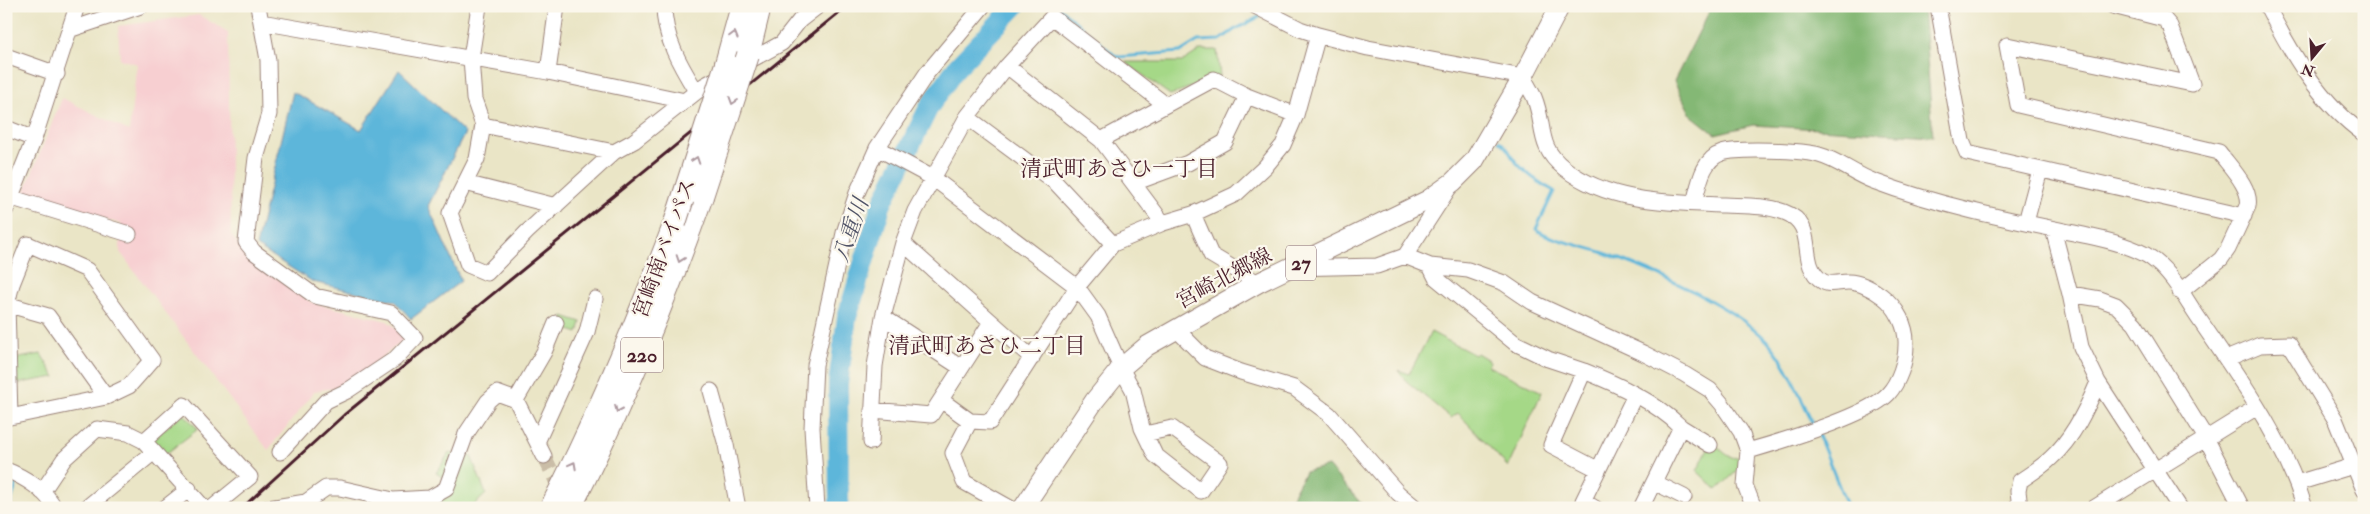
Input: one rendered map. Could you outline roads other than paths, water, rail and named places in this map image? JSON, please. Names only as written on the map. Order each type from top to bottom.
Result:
[{"type":"highway","name":"宮崎南バイパス","points":[[551,508],[628,344],[675,223],[726,64],[742,6]]},
{"type":"highway","name":"宮崎南バイパス","points":[[570,508],[599,452],[646,346],[702,196],[748,55],[760,6]]},
{"type":"main road","name":"宮崎北郷線","points":[[1023,508],[1095,400],[1121,368],[1146,346],[1258,283],[1428,200],[1453,182],[1474,161],[1523,78],[1560,6]]},
{"type":"street","points":[[78,6],[72,29],[34,139],[8,201],[129,234]]},
{"type":"street","points":[[72,29],[102,12],[141,6]]},
{"type":"street","points":[[258,6],[268,60],[269,114],[256,158],[246,242],[254,252],[314,296],[391,312],[415,338],[395,359],[347,391],[326,401],[280,452]]},
{"type":"street","points":[[479,6],[471,58],[474,99],[483,125],[477,158],[450,213],[468,265],[487,272],[614,152],[634,141],[690,96],[782,43],[800,20],[818,6]]},
{"type":"street","points":[[548,72],[557,6]]},
{"type":"street","points":[[664,6],[664,22],[690,96]]},
{"type":"street","points":[[817,508],[812,428],[815,365],[844,233],[857,193],[927,73],[983,6]]},
{"type":"street","points":[[1255,6],[1300,29],[1318,35],[1368,48],[1523,78],[1534,98],[1545,147],[1564,168],[1592,186],[1632,198],[1758,207],[1783,212],[1799,220],[1805,234],[1810,263],[1818,277],[1826,282],[1855,283],[1882,296],[1900,318],[1906,337],[1906,350],[1898,377],[1887,395],[1830,424],[1748,451]]},
{"type":"street","points":[[1938,6],[1964,149],[1967,153],[2244,216]]},
{"type":"street","points":[[2112,6],[2164,18],[2170,26],[2192,84],[2007,45],[2018,104],[2219,152],[2248,195],[2248,206],[2228,249],[2221,259],[2180,292]]},
{"type":"street","points":[[2267,6],[2287,45],[2310,78],[2328,100],[2364,134]]},
{"type":"street","points":[[871,442],[875,366],[883,318],[903,243],[929,175],[968,117],[1007,66],[1052,17],[1166,105]]},
{"type":"street","points":[[261,22],[690,96]]},
{"type":"street","points":[[940,400],[970,421],[990,422],[1077,287],[1113,244],[1163,223],[1193,214],[1236,194],[1265,167],[1283,145],[1296,115],[1318,35]]},
{"type":"street","points":[[6,56],[57,74]]},
{"type":"street","points":[[1007,66],[1100,140],[1163,223]]},
{"type":"street","points":[[1100,140],[1214,79],[1247,96],[1296,115]]},
{"type":"street","points":[[1134,183],[1188,163],[1225,142],[1247,96]]},
{"type":"street","points":[[968,117],[1056,183],[1113,244]]},
{"type":"street","points":[[483,125],[614,152]]},
{"type":"street","points":[[6,128],[34,139]]},
{"type":"street","points":[[882,149],[929,175],[1077,287],[1098,316],[1133,390],[1145,434],[1155,454],[1201,491],[1220,463],[1172,428],[1145,434]]},
{"type":"street","points":[[1694,203],[1705,167],[1718,154],[1731,151],[1807,152],[1827,158],[1849,171],[1873,181],[1952,206],[2099,238],[2147,254],[2157,262],[2180,292],[2257,407],[2297,483],[2305,508]]},
{"type":"street","points":[[2026,222],[2040,170]]},
{"type":"street","points":[[1290,268],[1377,266],[1405,256],[1453,182]]},
{"type":"street","points":[[466,183],[556,206]]},
{"type":"street","points":[[1193,214],[1211,255],[1258,283]]},
{"type":"street","points":[[2053,229],[2070,294],[2081,347],[2098,382],[2180,508]]},
{"type":"street","points":[[903,243],[1032,358]]},
{"type":"street","points":[[28,244],[87,270],[152,360],[129,386],[106,397],[8,418],[7,304],[12,284],[28,244]]},
{"type":"street","points":[[1405,256],[1430,266],[1468,270],[1504,283],[1532,302],[1684,374],[1710,390],[1741,432],[1748,451],[1745,485],[1754,508]]},
{"type":"street","points":[[1430,266],[1436,278],[1515,343],[1548,359],[1611,382],[1663,410],[1681,427],[1710,445]]},
{"type":"street","points":[[2070,294],[2100,299],[2116,305],[2135,324],[2206,438],[2237,494],[2242,508]]},
{"type":"street","points":[[538,440],[587,332],[595,298]]},
{"type":"street","points":[[7,304],[48,316],[106,397]]},
{"type":"street","points":[[883,318],[960,367]]},
{"type":"street","points":[[872,410],[931,414],[990,322]]},
{"type":"street","points":[[516,400],[544,352],[556,324]]},
{"type":"street","points":[[1176,329],[1205,358],[1241,372],[1294,388],[1329,414],[1398,493],[1416,508]]},
{"type":"street","points":[[2226,359],[2260,345],[2289,344],[2335,419],[2359,465],[2364,490]]},
{"type":"street","points":[[1584,372],[1551,446],[1597,468]]},
{"type":"street","points":[[2020,508],[2018,491],[2020,481],[2052,458],[2068,439],[2087,409],[2098,382]]},
{"type":"street","points":[[711,391],[726,445],[738,508]]},
{"type":"street","points":[[269,508],[306,502],[326,488],[340,488],[393,500],[430,498],[446,489],[466,434],[488,401],[498,393],[516,400],[538,440],[544,456]]},
{"type":"street","points":[[1595,508],[1583,501],[1597,468],[1635,395]]},
{"type":"street","points":[[86,508],[149,446],[184,405],[250,477],[212,508]]},
{"type":"street","points":[[2094,508],[2257,407]]},
{"type":"street","points":[[970,421],[953,453],[964,482],[1010,508]]},
{"type":"street","points":[[1641,508],[1681,427]]},
{"type":"street","points":[[42,492],[64,460],[97,429],[128,433],[149,446],[204,508]]},
{"type":"street","points":[[2297,483],[2359,465]]},
{"type":"street","points":[[6,470],[42,492],[51,501],[54,508]]},
{"type":"street","points":[[1654,482],[1684,497]]},
{"type":"street","points":[[165,508],[189,489]]},
{"type":"water","points":[[399,70],[465,133],[428,206],[461,281],[411,319],[395,301],[313,282],[256,246],[293,92],[361,130]]},
{"type":"waterway","name":"八重川","points":[[839,508],[838,384],[847,317],[881,206],[929,107],[956,68],[1015,6]]},
{"type":"waterway","points":[[1057,6],[1119,57],[1180,52],[1198,41],[1220,40],[1234,30],[1259,17]]},
{"type":"waterway","points":[[1499,141],[1506,147],[1524,171],[1554,191],[1536,229],[1550,237],[1607,254],[1672,281],[1721,306],[1742,320],[1760,334],[1774,349],[1791,376],[1814,426]]},
{"type":"waterway","points":[[1818,434],[1848,508]]},
{"type":"waterway","points":[[9,508],[17,481]]},
{"type":"tunnel","points":[[544,456],[563,495]]},
{"type":"railway","points":[[242,508],[344,415],[847,6]]},
{"type":"district","name":"清武町あさひ一丁目","points":[[1119,168]]},
{"type":"district","name":"清武町あさひ二丁目","points":[[987,345]]}]
